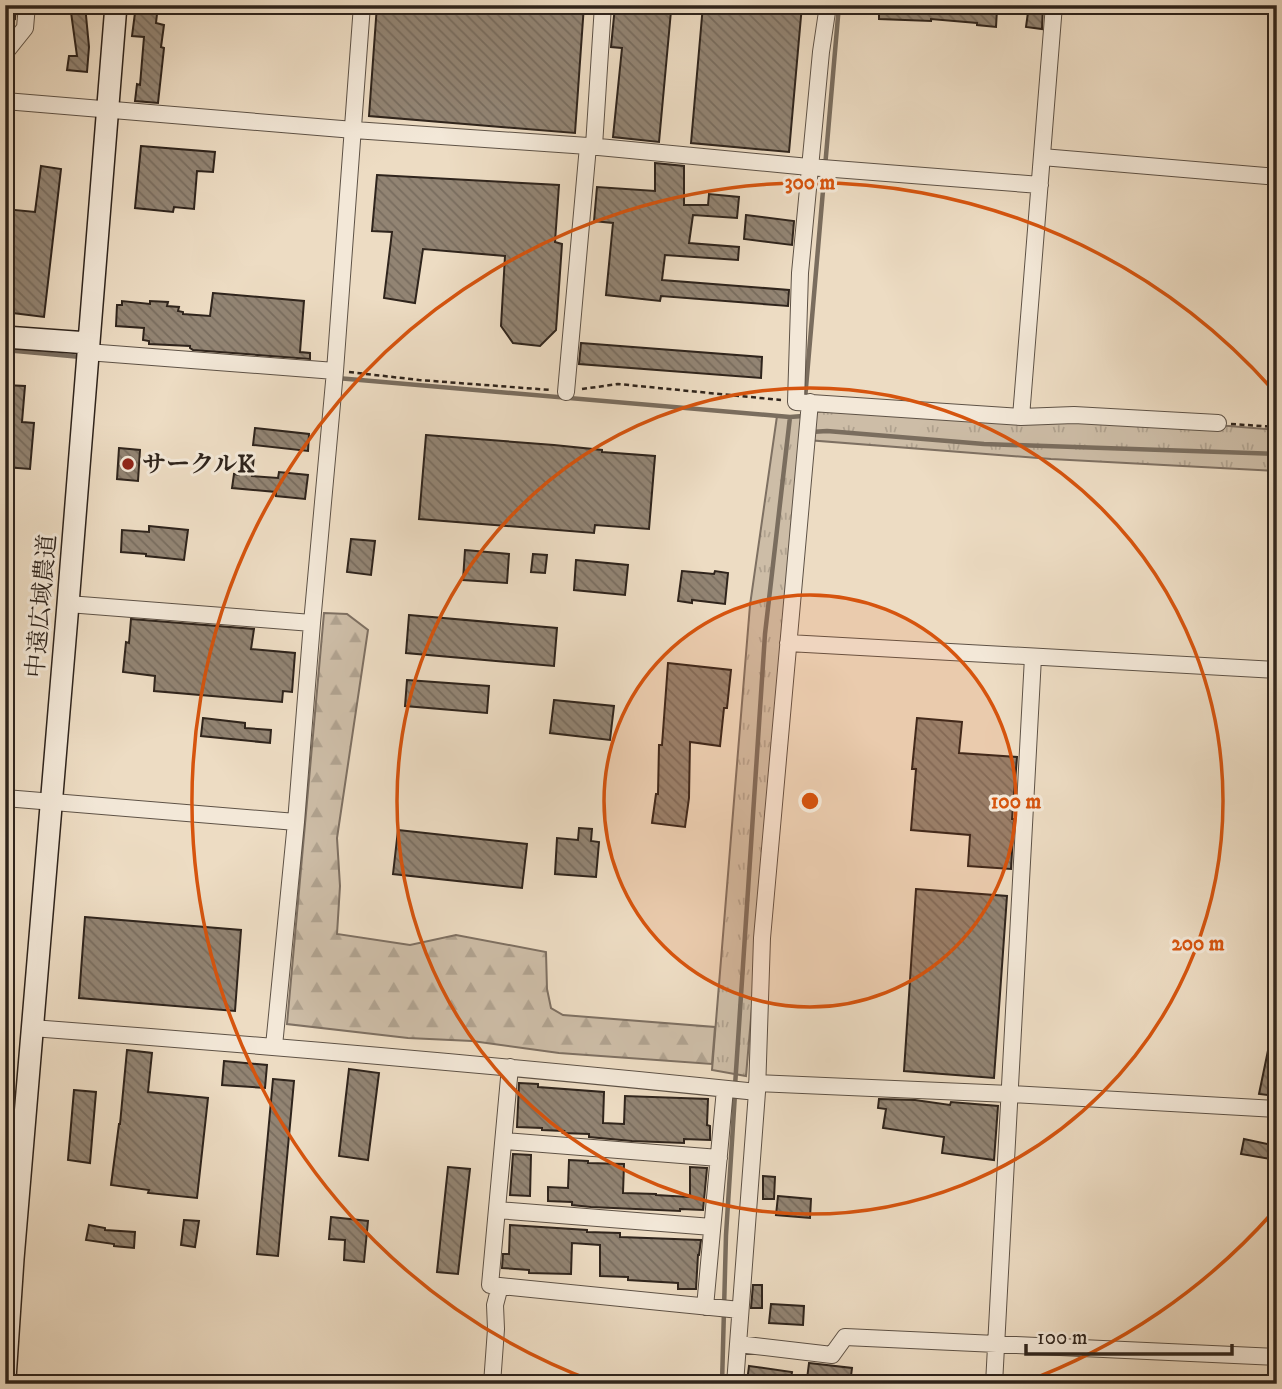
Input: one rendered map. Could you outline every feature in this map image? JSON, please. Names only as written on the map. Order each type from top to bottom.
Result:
[{"type":"street","points":[[5,53],[25,28],[27,5]]},
{"type":"street","name":"中遠広域農道","points":[[5,1379],[9,1259],[32,1028],[116,5]]},
{"type":"street","points":[[274,1046],[335,371],[362,5]]},
{"type":"street","points":[[566,392],[603,5]]},
{"type":"street","points":[[735,1384],[757,1088],[762,938],[788,643],[803,402],[800,272],[828,5]]},
{"type":"street","points":[[1021,416],[1054,5]]},
{"type":"street","points":[[5,102],[591,146],[1040,185]]},
{"type":"street","points":[[1042,157],[1277,177]]},
{"type":"street","points":[[5,337],[88,348],[335,371]]},
{"type":"street","points":[[803,402],[1021,416],[1074,415],[1218,423]]},
{"type":"street","points":[[68,604],[312,623]]},
{"type":"street","points":[[788,643],[1277,670]]},
{"type":"street","points":[[994,1384],[1033,657]]},
{"type":"street","points":[[5,799],[296,822]]},
{"type":"street","points":[[32,1028],[274,1046],[725,1089],[1010,1094],[1277,1109]]},
{"type":"street","points":[[510,1067],[490,1285],[740,1310]]},
{"type":"street","points":[[705,1307],[725,1089]]},
{"type":"street","points":[[504,1141],[719,1158]]},
{"type":"street","points":[[497,1210],[712,1227]]},
{"type":"street","points":[[492,1384],[495,1305],[500,1286]]},
{"type":"street","points":[[738,1344],[832,1355],[845,1337],[1277,1357]]},
{"type":"path","points":[[335,371],[566,392],[618,384],[803,402]]},
{"type":"path","points":[[1218,423],[1277,428]]},
{"type":"green space","points":[[810,406],[1130,418],[1277,430],[1277,471],[1051,459],[807,440]]},
{"type":"green space","points":[[777,416],[803,416],[746,1076],[712,1070],[750,605]]},
{"type":"green space","points":[[324,613],[347,614],[368,630],[337,838],[340,886],[337,934],[410,945],[456,935],[546,952],[547,989],[551,1008],[563,1015],[715,1027],[712,1064],[559,1053],[472,1041],[408,1038],[287,1024]]},
{"type":"building","points":[[5,5],[16,5],[15,19],[5,16]]},
{"type":"building","points":[[70,5],[85,5],[89,47],[87,72],[67,70],[69,56],[77,56]]},
{"type":"building","points":[[136,5],[158,5],[156,23],[164,25],[158,103],[135,101],[137,84],[140,85],[144,37],[132,36]]},
{"type":"building","points":[[377,5],[584,5],[575,133],[369,116]]},
{"type":"building","points":[[703,5],[802,5],[789,152],[691,143]]},
{"type":"building","points":[[879,5],[969,5],[997,9],[996,27],[931,19],[879,19]]},
{"type":"building","points":[[1029,5],[1043,5],[1042,29],[1026,27]]},
{"type":"building","points":[[615,6],[671,11],[659,142],[613,137],[622,48],[611,47]]},
{"type":"building","points":[[141,146],[215,152],[213,172],[197,171],[194,209],[174,207],[173,212],[135,208]]},
{"type":"building","points":[[655,163],[684,166],[684,205],[708,205],[709,194],[739,197],[737,218],[693,215],[689,243],[739,247],[738,260],[665,255],[662,280],[789,290],[788,306],[661,296],[660,301],[606,295],[613,223],[594,221],[597,187],[655,191]]},
{"type":"building","points":[[41,166],[61,169],[44,317],[5,312],[5,209],[35,212]]},
{"type":"building","points":[[377,175],[559,185],[555,242],[562,244],[556,330],[540,346],[513,343],[501,326],[505,256],[423,249],[415,303],[384,298],[392,232],[372,231]]},
{"type":"building","points":[[746,215],[794,221],[792,245],[744,239]]},
{"type":"building","points":[[213,293],[304,301],[300,352],[310,353],[310,359],[149,344],[149,341],[143,340],[144,328],[116,326],[117,305],[122,305],[122,301],[150,304],[150,301],[168,302],[167,306],[179,307],[178,311],[183,314],[210,316]]},
{"type":"building","points":[[581,343],[762,357],[761,378],[579,364]]},
{"type":"building","points":[[5,385],[25,386],[22,422],[34,423],[30,469],[5,467]]},
{"type":"building","points":[[255,428],[309,434],[308,451],[253,445]]},
{"type":"building","points":[[426,435],[655,456],[649,529],[595,525],[594,533],[419,519]]},
{"type":"building","points":[[119,448],[140,450],[138,481],[117,479]]},
{"type":"building","points":[[241,454],[254,455],[252,476],[278,478],[279,472],[308,475],[305,499],[276,496],[276,492],[232,488],[234,474],[239,475]]},
{"type":"building","points":[[149,526],[188,530],[184,560],[121,552],[122,530],[149,532]]},
{"type":"building","points":[[351,539],[375,541],[371,575],[347,572]]},
{"type":"building","points":[[465,550],[509,554],[507,583],[463,580]]},
{"type":"building","points":[[533,554],[547,555],[545,573],[531,572]]},
{"type":"building","points":[[576,560],[628,565],[625,595],[574,590]]},
{"type":"building","points":[[682,571],[728,573],[725,604],[678,601]]},
{"type":"building","points":[[409,615],[557,628],[554,666],[406,653]]},
{"type":"building","points":[[131,619],[254,629],[251,649],[295,653],[292,692],[283,691],[282,702],[154,691],[155,676],[123,672]]},
{"type":"building","points":[[668,663],[731,670],[720,746],[690,742],[689,798],[685,827],[652,823],[658,794],[659,745],[662,745]]},
{"type":"building","points":[[407,680],[489,686],[487,713],[405,706]]},
{"type":"building","points":[[554,700],[614,706],[610,740],[550,733]]},
{"type":"building","points":[[203,718],[245,723],[245,728],[271,730],[270,743],[201,736]]},
{"type":"building","points":[[917,718],[962,722],[959,753],[1017,757],[1011,869],[968,866],[970,835],[911,830],[916,769],[912,769]]},
{"type":"building","points":[[579,828],[592,829],[591,841],[599,842],[596,877],[555,874],[557,838],[578,840]]},
{"type":"building","points":[[398,830],[527,844],[522,888],[393,874]]},
{"type":"building","points":[[916,889],[1007,896],[994,1078],[904,1071]]},
{"type":"building","points":[[85,917],[241,930],[235,1011],[79,998]]},
{"type":"building","points":[[1271,1036],[1277,1036],[1277,1096],[1259,1094]]},
{"type":"building","points":[[127,1050],[152,1053],[148,1092],[208,1098],[197,1198],[148,1193],[149,1190],[111,1185]]},
{"type":"building","points":[[224,1061],[267,1065],[265,1088],[222,1085]]},
{"type":"building","points":[[349,1069],[379,1073],[368,1160],[339,1156]]},
{"type":"building","points":[[273,1079],[294,1081],[278,1256],[257,1254]]},
{"type":"building","points":[[519,1083],[604,1092],[603,1123],[624,1124],[625,1096],[708,1099],[707,1125],[710,1126],[710,1140],[684,1139],[684,1143],[632,1141],[517,1127]]},
{"type":"building","points":[[74,1090],[96,1092],[90,1163],[68,1160]]},
{"type":"building","points":[[879,1099],[998,1106],[994,1160],[942,1153],[944,1137],[883,1128],[886,1109],[878,1108]]},
{"type":"building","points":[[1244,1139],[1277,1146],[1277,1160],[1241,1154]]},
{"type":"building","points":[[513,1154],[531,1155],[530,1196],[510,1195]]},
{"type":"building","points":[[569,1160],[624,1164],[623,1193],[689,1197],[690,1167],[707,1168],[703,1210],[591,1207],[572,1205],[572,1202],[548,1201],[548,1187],[568,1188]]},
{"type":"building","points":[[448,1167],[470,1169],[458,1274],[437,1272]]},
{"type":"building","points":[[763,1176],[775,1177],[774,1199],[763,1199]]},
{"type":"building","points":[[778,1196],[811,1199],[810,1218],[776,1215]]},
{"type":"building","points":[[331,1217],[368,1221],[364,1262],[344,1260],[345,1240],[329,1239]]},
{"type":"building","points":[[184,1220],[199,1221],[195,1247],[181,1245]]},
{"type":"building","points":[[89,1225],[105,1230],[135,1232],[134,1248],[86,1240]]},
{"type":"building","points":[[510,1225],[620,1233],[620,1237],[701,1240],[696,1289],[678,1289],[678,1283],[600,1276],[600,1245],[572,1243],[571,1274],[529,1273],[529,1270],[502,1268],[503,1254],[509,1254]]},
{"type":"building","points":[[753,1285],[762,1285],[762,1308],[751,1308]]},
{"type":"building","points":[[771,1304],[804,1306],[803,1325],[769,1323]]},
{"type":"building","points":[[809,1363],[852,1368],[850,1384],[807,1379]]},
{"type":"building","points":[[749,1366],[792,1372],[790,1384],[747,1382]]},
{"type":"waterway","points":[[805,399],[839,5]]},
{"type":"waterway","points":[[5,350],[81,357]]},
{"type":"waterway","points":[[337,378],[803,416]]},
{"type":"waterway","points":[[735,1086],[765,634],[790,417]]},
{"type":"waterway","points":[[810,430],[984,444],[1277,454]]},
{"type":"waterway","points":[[722,1384],[726,1235],[735,1094]]},
{"type":"place","name":"サークルK","points":[[128,464]]}]
